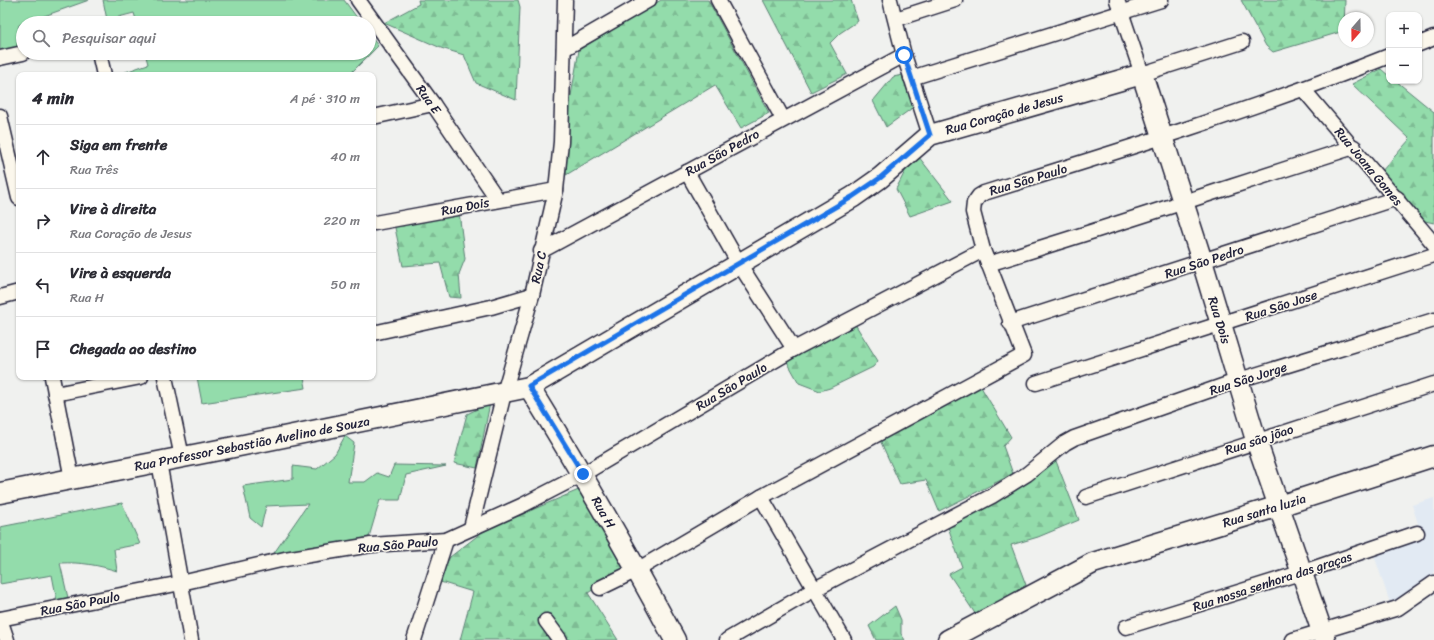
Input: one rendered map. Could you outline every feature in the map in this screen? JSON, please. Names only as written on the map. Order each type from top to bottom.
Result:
[{"type":"main road","name":"Rua Coração de Jesus","points":[[529,386],[738,262],[770,246],[852,197],[880,178],[930,135],[1142,74]]},
{"type":"main road","name":"Rua Dois","points":[[1142,74],[1202,261],[1256,440],[1324,636]]},
{"type":"main road","name":"Rua Professor Sebastião Avelino de Souza","points":[[0,493],[504,393],[529,386]]},
{"type":"main road","name":"Rua H","points":[[529,386],[583,474],[638,570],[675,640]]},
{"type":"main road","name":"Rua santa luzia","points":[[948,640],[1093,563],[1279,506],[1434,456]]},
{"type":"street","name":"Rua E","points":[[358,0],[370,16]]},
{"type":"street","name":"Rua C","points":[[470,528],[504,393],[532,295],[556,190],[561,142],[565,0]]},
{"type":"street","points":[[564,49],[629,5],[649,0]]},
{"type":"street","points":[[718,0],[783,119]]},
{"type":"street","points":[[890,0],[904,55],[930,135]]},
{"type":"street","points":[[896,19],[955,0]]},
{"type":"street","points":[[911,78],[1119,6],[1161,0]]},
{"type":"street","name":"Rua Dois","points":[[1119,6],[1142,74]]},
{"type":"street","name":"Rua E","points":[[376,25],[433,104],[498,200]]},
{"type":"street","points":[[1422,43],[1434,38]]},
{"type":"street","points":[[1142,74],[1242,42]]},
{"type":"street","points":[[0,58],[16,55]]},
{"type":"street","name":"Rua São Pedro","points":[[541,251],[904,55]]},
{"type":"street","name":"Rua São Paulo","points":[[0,619],[180,583],[293,558],[370,545],[446,540],[523,505],[583,474],[794,349],[983,250],[973,212],[974,203],[984,193],[1162,137],[1303,89],[1386,57]]},
{"type":"street","points":[[101,60],[103,72]]},
{"type":"street","name":"Rua Joana Gomes","points":[[1303,89],[1354,147],[1434,244]]},
{"type":"street","points":[[376,116],[433,104]]},
{"type":"street","points":[[0,116],[16,185]]},
{"type":"street","points":[[988,264],[1136,219],[1183,201],[1354,147]]},
{"type":"street","points":[[687,172],[738,262],[794,349]]},
{"type":"street","name":"Rua Dois","points":[[376,223],[556,190]]},
{"type":"street","name":"Rua São Pedro","points":[[1010,323],[1397,198]]},
{"type":"street","points":[[600,588],[638,570],[761,497],[1024,355],[1010,323],[983,250]]},
{"type":"street","name":"Rua São Jose","points":[[1036,383],[1221,325],[1434,255]]},
{"type":"street","points":[[0,297],[16,293]]},
{"type":"street","points":[[376,332],[491,307],[532,295]]},
{"type":"street","name":"Rua São Jorge","points":[[727,640],[815,589],[992,496],[1027,474],[1065,443],[1074,438],[1239,380],[1434,320]]},
{"type":"street","points":[[53,380],[72,478]]},
{"type":"street","points":[[55,394],[126,380]]},
{"type":"street","points":[[167,380],[182,457]]},
{"type":"street","name":"Rua são jõao","points":[[1086,497],[1256,440],[1434,384]]},
{"type":"street","points":[[159,462],[191,640]]},
{"type":"street","points":[[761,497],[844,640]]},
{"type":"street","name":"Rua nossa senhora das graças","points":[[1126,627],[1303,572],[1417,533]]},
{"type":"street","points":[[414,640],[446,540]]},
{"type":"street","points":[[1292,640],[1324,636],[1398,608],[1434,583]]},
{"type":"street","points":[[0,619],[7,640]]},
{"type":"street","points":[[546,621],[560,640]]},
{"type":"shaded area","points":[[1434,498],[1434,576],[1391,606],[1374,555],[1423,539],[1412,505]]},
{"type":"green space","points":[[0,0],[89,0],[44,16],[16,16],[16,48],[0,51]]},
{"type":"green space","points":[[103,0],[344,0],[356,16],[135,16],[134,13],[122,16],[106,16]]},
{"type":"green space","points":[[418,0],[518,0],[520,7],[516,100],[476,83],[464,55],[441,48],[384,23],[419,4]]},
{"type":"green space","points":[[661,0],[708,0],[769,113],[741,128],[715,85],[566,175],[568,113],[579,50]]},
{"type":"green space","points":[[763,0],[851,0],[858,21],[840,33],[830,43],[847,74],[811,92]]},
{"type":"green space","points":[[1241,0],[1345,0],[1345,12],[1338,12],[1338,33],[1273,52],[1266,46]]},
{"type":"green space","points":[[147,60],[364,60],[352,72],[125,72],[148,64]]},
{"type":"green space","points":[[1381,69],[1386,73],[1386,84],[1400,84],[1434,112],[1434,223],[1425,221],[1381,172],[1410,139],[1352,84]]},
{"type":"green space","points":[[907,74],[915,106],[886,127],[873,101],[893,77]]},
{"type":"green space","points":[[915,152],[953,201],[910,216],[896,189]]},
{"type":"green space","points":[[459,212],[465,259],[459,274],[461,298],[449,297],[440,263],[403,266],[394,223]]},
{"type":"green space","points":[[855,324],[878,361],[873,367],[830,388],[820,391],[799,383],[785,358]]},
{"type":"green space","points":[[198,380],[305,380],[306,388],[202,403]]},
{"type":"green space","points":[[981,387],[1011,437],[1003,446],[1013,474],[939,511],[926,480],[900,484],[879,438]]},
{"type":"green space","points":[[490,403],[477,468],[454,463],[467,414]]},
{"type":"green space","points":[[345,436],[354,443],[348,482],[365,482],[377,473],[389,477],[394,465],[446,466],[406,475],[400,500],[380,500],[369,537],[264,560],[274,553],[308,504],[266,506],[261,527],[250,518],[243,486],[293,479],[293,466],[317,469],[335,454]]},
{"type":"green space","points":[[1054,456],[1079,520],[1038,537],[1011,545],[1026,585],[976,615],[949,574],[962,567],[948,527],[984,505]]},
{"type":"green space","points":[[581,489],[625,568],[588,593],[618,640],[460,640],[473,592],[437,581],[450,557],[485,530]]},
{"type":"green space","points":[[122,503],[140,544],[114,549],[117,571],[89,564],[60,563],[68,598],[57,601],[52,575],[0,584],[0,527]]},
{"type":"green space","points":[[895,606],[901,620],[901,634],[905,640],[876,640],[869,626]]},
{"type":"route","points":[[583,474],[529,386],[738,262],[770,246],[852,197],[880,178],[930,135],[904,55]]}]
